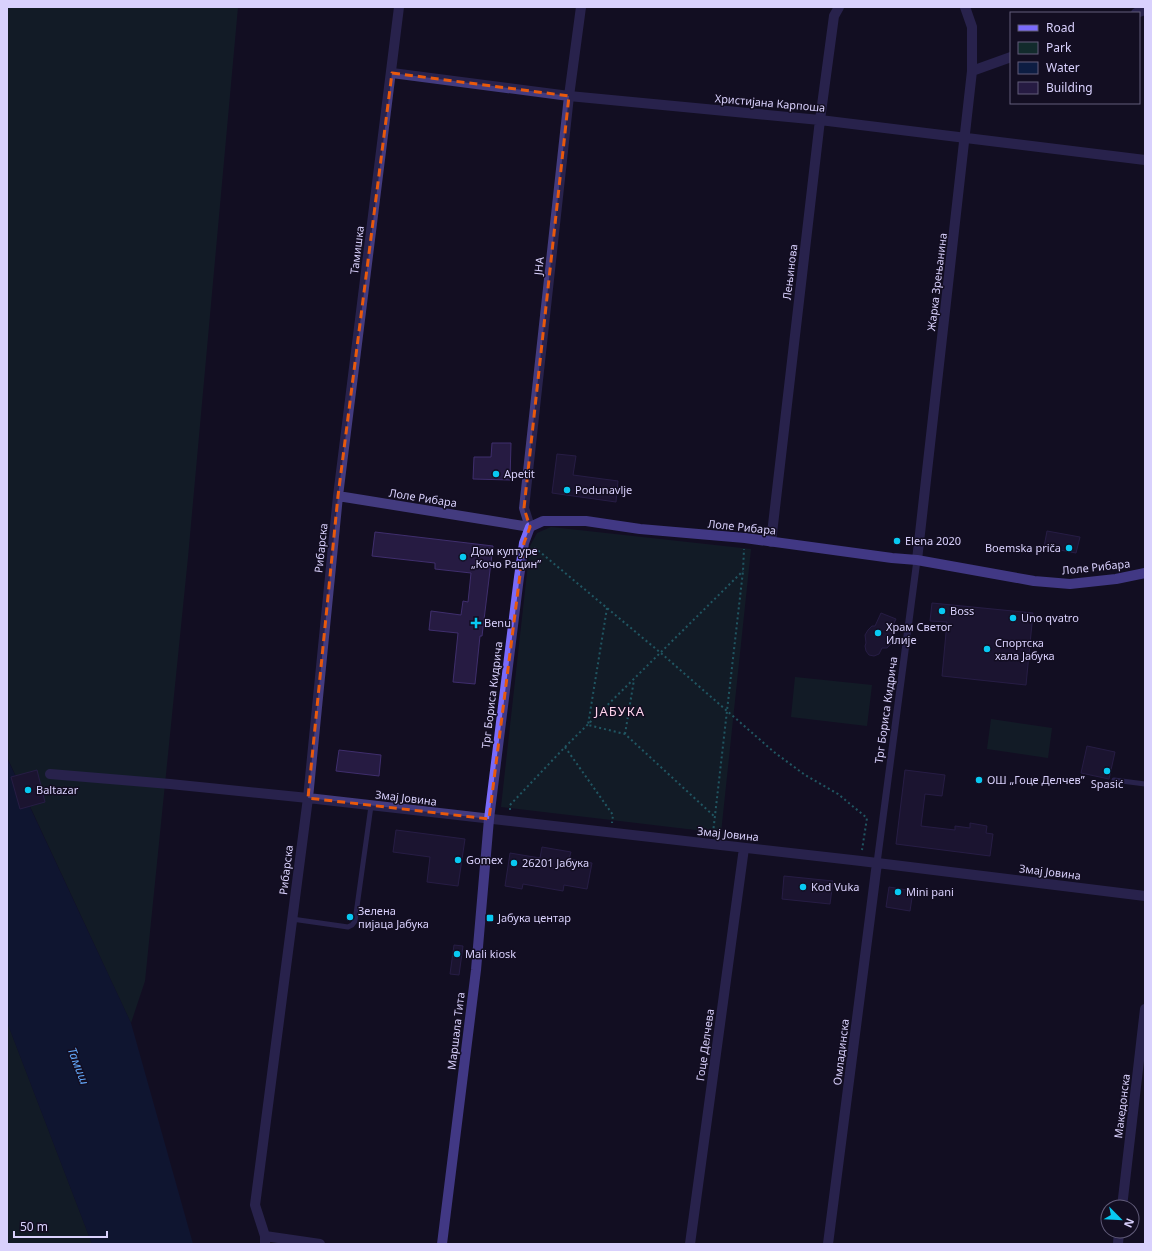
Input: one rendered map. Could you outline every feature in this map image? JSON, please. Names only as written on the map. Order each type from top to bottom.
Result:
[{"type":"main road","name":"Лоле Рибара","points":[[530,527],[543,521],[586,521],[640,529],[745,538],[917,560],[1034,581],[1070,584],[1116,579],[1145,573]]},
{"type":"main road","name":"Трг Бориса Кидрича","points":[[489,819],[524,543],[530,527]]},
{"type":"main road","name":"Маршала Тита","points":[[442,1244],[476,970],[489,819]]},
{"type":"street","name":"Тамишка","points":[[338,496],[392,73],[399,7]]},
{"type":"street","name":"ЈНА","points":[[530,527],[524,508],[569,96],[581,7]]},
{"type":"street","name":"Лењинова","points":[[771,542],[820,120],[834,16],[839,7]]},
{"type":"street","name":"Жарка Зрењанина","points":[[917,560],[972,71],[972,27],[965,7]]},
{"type":"street","points":[[972,71],[1010,57]]},
{"type":"street","name":"Христијана Карпоша","points":[[392,73],[569,96],[820,120],[1145,160]]},
{"type":"street","name":"Лоле Рибара","points":[[338,496],[530,527]]},
{"type":"street","name":"Рибарска","points":[[265,1240],[255,1205],[308,798],[338,496]]},
{"type":"street","name":"Трг Бориса Кидрича","points":[[877,863],[917,560]]},
{"type":"street","name":"Змај Јовина","points":[[50,774],[308,798],[508,822],[861,861],[1145,896]]},
{"type":"street","name":"Гоце Делчева","points":[[690,1244],[744,848]]},
{"type":"street","name":"Омладинска","points":[[828,1244],[877,863]]},
{"type":"street","name":"Македонска","points":[[1123,1199],[1145,1009]]},
{"type":"street","points":[[265,1240],[320,1244]]},
{"type":"lane","points":[[1114,780],[1145,784]]},
{"type":"lane","points":[[292,919],[348,927],[355,921],[371,806]]},
{"type":"path","points":[[712,845],[743,571],[745,538]]},
{"type":"path","points":[[524,543],[540,552],[661,653],[774,752],[804,775],[838,794],[867,818],[861,861]]},
{"type":"path","points":[[508,822],[510,805],[565,747],[743,571]]},
{"type":"path","points":[[588,725],[607,608]]},
{"type":"path","points":[[624,734],[634,679]]},
{"type":"path","points":[[588,725],[624,734],[715,817]]},
{"type":"path","points":[[565,747],[613,815],[611,833]]},
{"type":"highlighted area","points":[[392,73],[569,96],[524,508],[530,527],[524,543],[489,819],[308,798],[338,496]]},
{"type":"green space","points":[[7,7],[238,7],[188,557],[145,981],[131,1023],[7,757]]},
{"type":"green space","points":[[551,527],[751,549],[721,833],[501,807],[530,546],[537,533]]},
{"type":"green space","points":[[795,677],[872,685],[867,726],[791,717]]},
{"type":"green space","points":[[991,719],[1052,728],[1048,758],[987,749]]},
{"type":"green space","points":[[7,1022],[92,1244],[7,1244]]},
{"type":"water","name":"Тамиш","points":[[7,758],[131,1023],[193,1244],[92,1244],[7,1022]]},
{"type":"building","points":[[492,443],[511,443],[510,480],[473,479],[474,457],[491,457]]},
{"type":"building","points":[[557,454],[576,456],[573,475],[618,481],[616,502],[552,493]]},
{"type":"building","points":[[1047,531],[1080,537],[1076,553],[1044,547]]},
{"type":"building","points":[[375,532],[493,546],[482,636],[480,636],[475,684],[453,682],[458,633],[429,630],[431,611],[461,615],[463,601],[468,602],[471,573],[435,569],[435,563],[372,556]]},
{"type":"building","name":"Спортска хала Јабука","points":[[932,603],[1033,613],[1026,685],[942,676],[947,622],[930,621]]},
{"type":"building","name":"Храм Светог Илије","points":[[881,613],[896,619],[890,631],[894,637],[893,642],[887,648],[882,648],[879,654],[874,656],[869,655],[865,646],[865,635],[872,626],[875,626]]},
{"type":"building","points":[[1087,746],[1115,752],[1109,779],[1081,773]]},
{"type":"building","points":[[339,750],[381,755],[379,776],[336,771]]},
{"type":"building","name":"Baltazar","points":[[37,770],[45,802],[20,809],[11,777]]},
{"type":"building","points":[[905,770],[945,775],[942,796],[925,794],[921,826],[955,830],[955,826],[970,828],[970,823],[987,826],[986,833],[993,834],[990,856],[896,844]]},
{"type":"building","points":[[396,830],[465,839],[458,886],[427,882],[430,857],[393,852]]},
{"type":"building","points":[[542,847],[571,852],[569,859],[592,863],[587,889],[564,885],[563,891],[523,884],[522,889],[505,886],[510,853],[540,858]]},
{"type":"building","points":[[784,876],[833,881],[830,904],[782,899]]},
{"type":"building","points":[[889,887],[913,891],[910,911],[886,907]]},
{"type":"building","points":[[454,945],[463,946],[459,975],[450,974]]},
{"type":"place","name":"Apetit","points":[[496,474]]},
{"type":"place","name":"Podunavlje","points":[[567,490]]},
{"type":"place","name":"Elena 2020","points":[[897,541]]},
{"type":"place","name":"Boemska priča","points":[[1069,548]]},
{"type":"place","name":"Дом културе „Кочо Рацин”","points":[[463,557]]},
{"type":"place","name":"Boss","points":[[942,611]]},
{"type":"place","name":"Uno qvatro","points":[[1013,618]]},
{"type":"place","name":"Benu","points":[[476,623]]},
{"type":"place","name":"Храм Светог Илије","points":[[878,633]]},
{"type":"place","name":"Спортска хала Јабука","points":[[987,649]]},
{"type":"place","name":"Spasić","points":[[1107,771]]},
{"type":"place","name":"ОШ „Гоце Делчев”","points":[[979,780]]},
{"type":"place","name":"Baltazar","points":[[28,790]]},
{"type":"place","name":"Gomex","points":[[458,860]]},
{"type":"place","name":"26201 Јабука","points":[[514,863]]},
{"type":"place","name":"Kod Vuka","points":[[803,887]]},
{"type":"place","name":"Mini pani","points":[[898,892]]},
{"type":"place","name":"Зелена пијаца Јабука","points":[[350,917]]},
{"type":"place","name":"Јабука центар","points":[[490,918]]},
{"type":"place","name":"Mali kiosk","points":[[457,954]]},
{"type":"district","name":"ЈАБУКА","points":[[620,711]]}]
